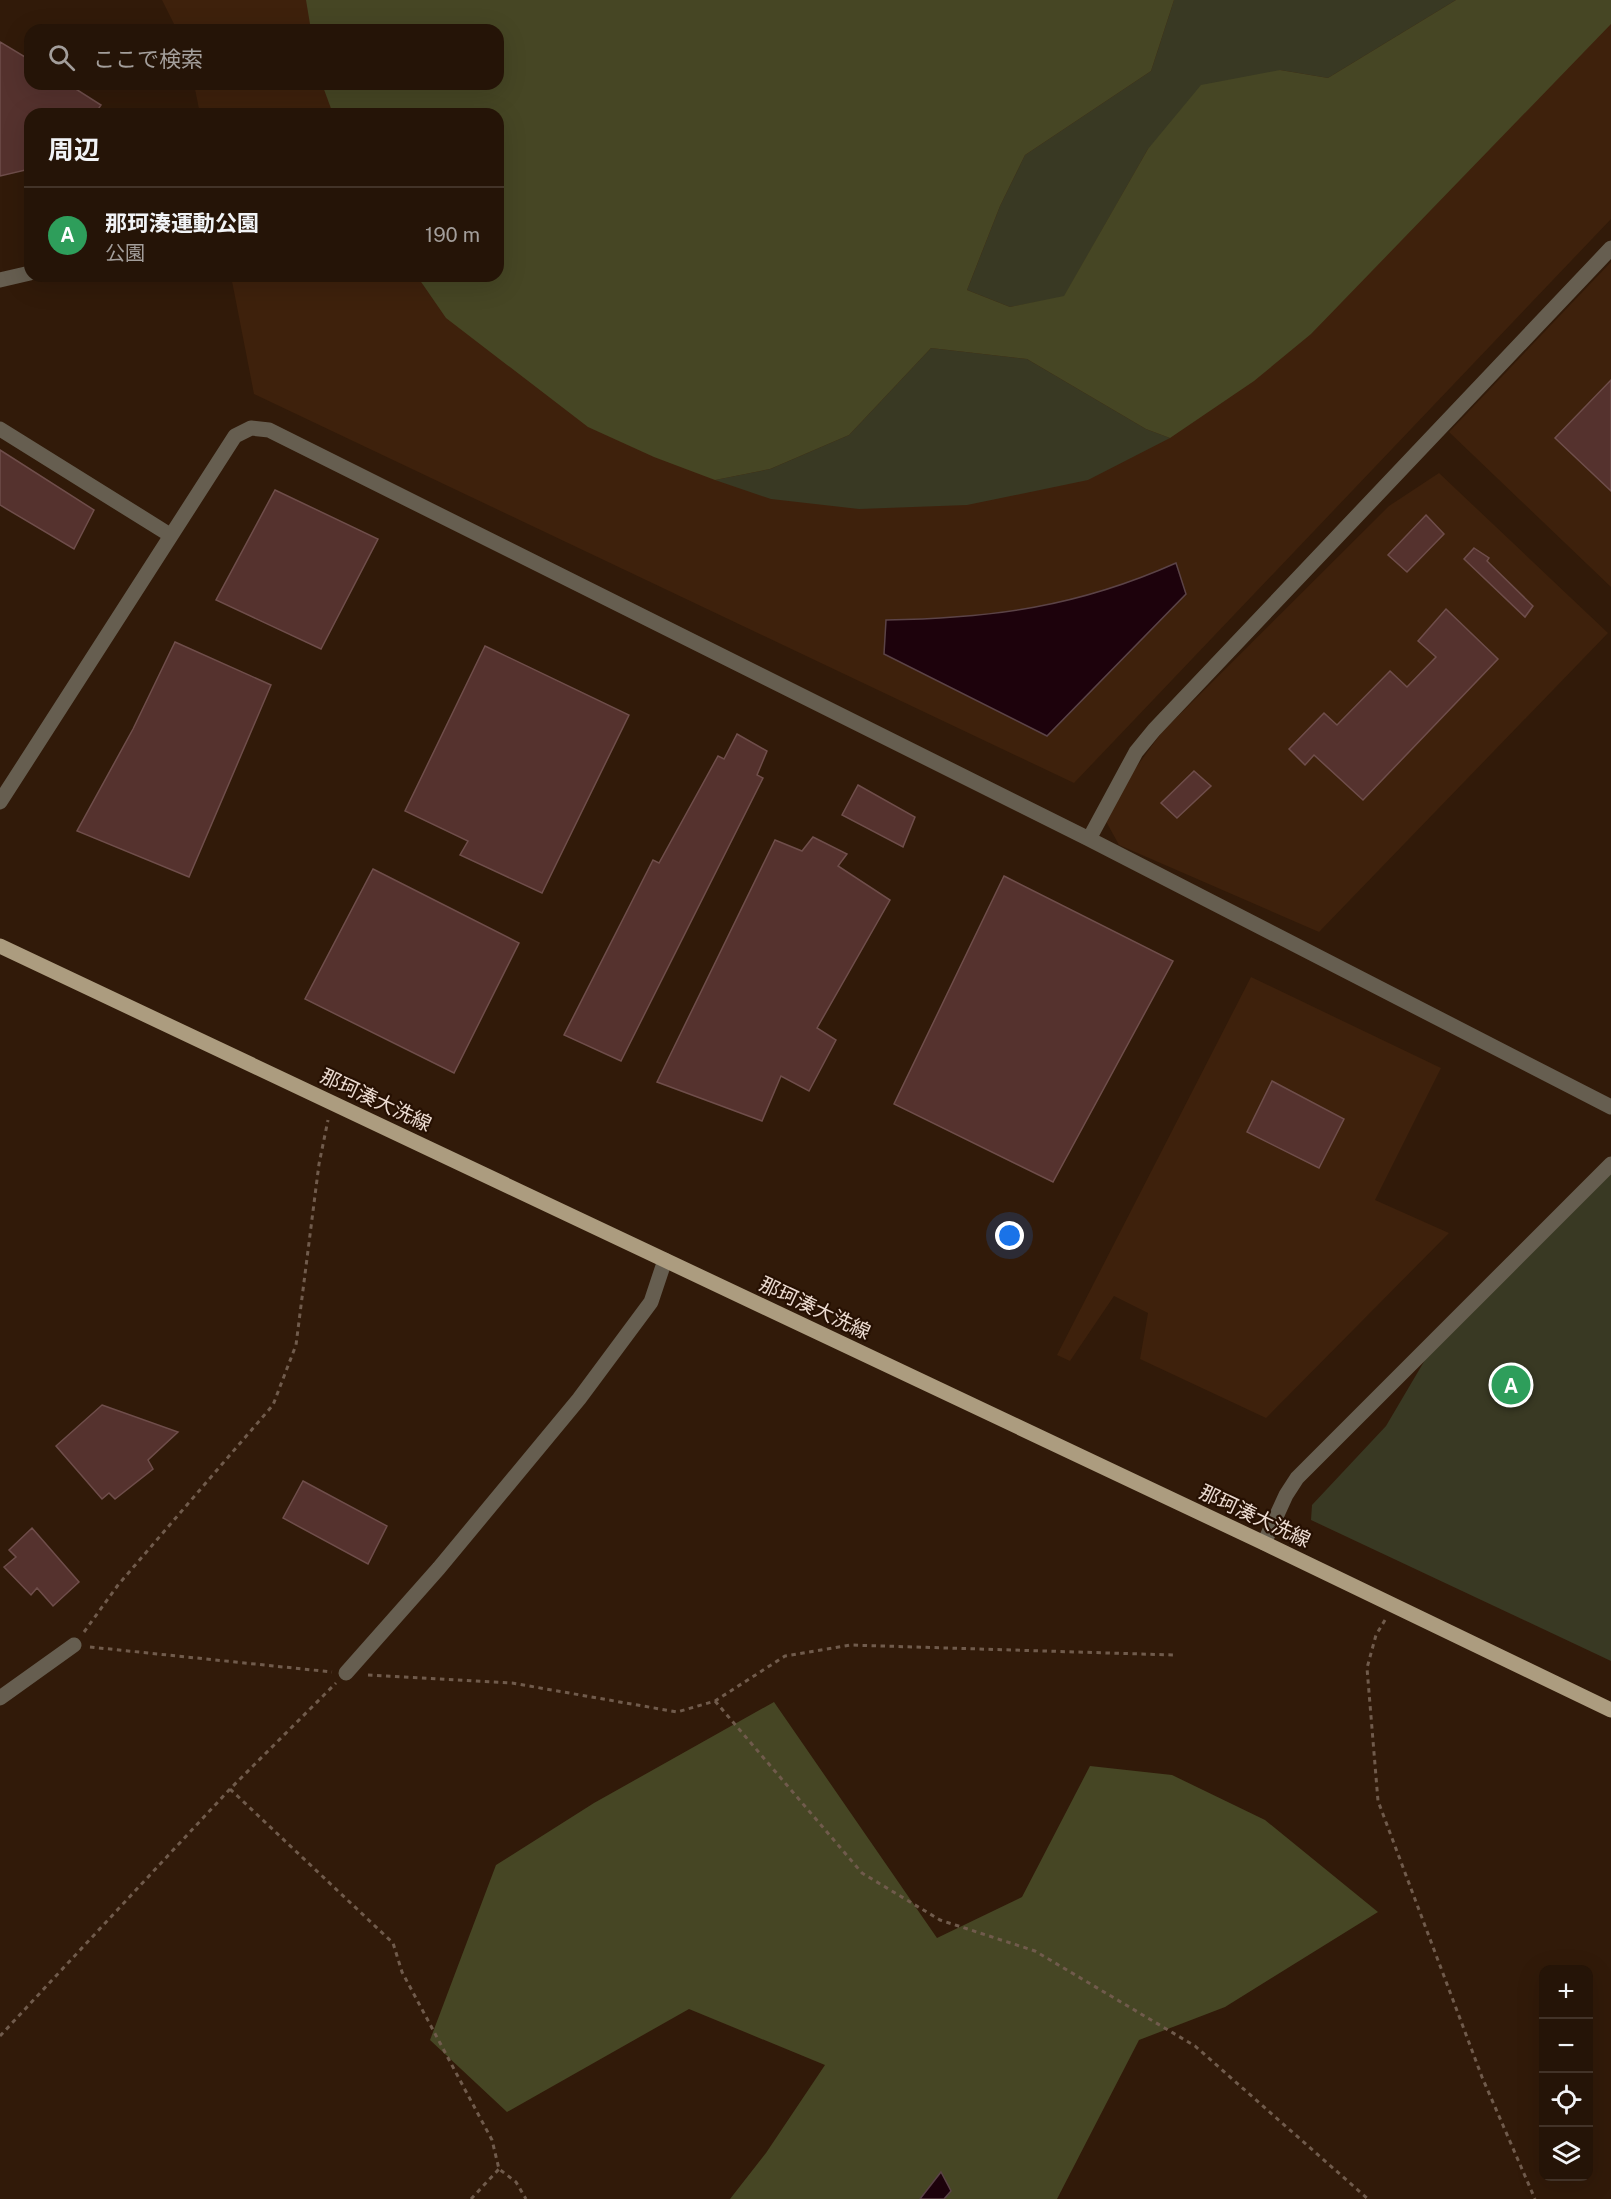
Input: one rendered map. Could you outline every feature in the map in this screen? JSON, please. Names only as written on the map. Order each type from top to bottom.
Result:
[{"type":"main road","name":"那珂湊大洗線","points":[[0,946],[1264,1543],[1611,1710]]},
{"type":"street","points":[[1089,839],[1136,752],[1154,730],[1611,248]]},
{"type":"street","points":[[0,280],[24,274]]},
{"type":"street","points":[[0,802],[235,436],[251,428],[269,430],[1089,839],[1611,1107]]},
{"type":"street","points":[[0,429],[170,535]]},
{"type":"street","points":[[1264,1543],[1286,1495],[1297,1478],[1611,1164]]},
{"type":"street","points":[[346,1673],[439,1568],[579,1399],[651,1302],[665,1260]]},
{"type":"street","points":[[0,1698],[74,1645]]},
{"type":"path","points":[[74,1645],[118,1585],[273,1405],[296,1345],[319,1164],[332,1103]]},
{"type":"path","points":[[1394,1606],[1376,1635],[1367,1668],[1377,1802],[1482,2077],[1535,2199]]},
{"type":"path","points":[[74,1645],[346,1673],[512,1683],[677,1712],[716,1701],[785,1656],[850,1645],[1174,1655]]},
{"type":"path","points":[[0,2036],[230,1789],[346,1673]]},
{"type":"path","points":[[716,1701],[862,1873],[940,1920],[1035,1951],[1195,2046],[1368,2199]]},
{"type":"path","points":[[230,1789],[393,1943],[402,1972],[492,2140],[499,2169],[516,2181],[525,2199]]},
{"type":"path","points":[[471,2199],[499,2169]]},
{"type":"shaded area","points":[[162,0],[1611,0],[1611,219],[1074,783],[254,394],[232,282],[504,282],[504,108],[199,108],[195,90],[504,90],[504,24],[174,24]]},
{"type":"shaded area","points":[[306,0],[1174,0],[1151,71],[1025,155],[1000,206],[967,290],[1010,307],[1064,296],[1148,149],[1201,85],[1280,70],[1328,78],[1456,0],[1611,0],[1611,24],[1311,334],[1254,381],[1170,438],[1146,429],[1027,359],[931,348],[849,435],[770,469],[715,480],[654,457],[588,427],[446,318],[421,282],[504,282],[504,108],[331,108],[324,90],[504,90],[504,24],[310,24]]},
{"type":"shaded area","points":[[1174,0],[1456,0],[1328,78],[1280,70],[1148,149],[1064,297],[1010,307],[967,290],[1000,206],[1025,155],[1151,71]]},
{"type":"shaded area","points":[[1611,262],[1611,587],[1449,432]]},
{"type":"shaded area","points":[[931,348],[1027,359],[1146,429],[1170,438],[1088,480],[967,505],[859,509],[771,499],[715,480],[770,469],[849,435]]},
{"type":"shaded area","points":[[1439,473],[1608,633],[1319,932],[1119,845],[1102,814],[1162,732],[1389,506]]},
{"type":"shaded area","points":[[1176,563],[1186,594],[1047,736],[884,654],[886,620],[999,613],[1034,607],[1104,590]]},
{"type":"shaded area","points":[[1251,977],[1441,1068],[1375,1200],[1449,1233],[1266,1418],[1140,1359],[1148,1313],[1114,1296],[1070,1361],[1057,1355]]},
{"type":"shaded area","points":[[1611,1164],[1611,1661],[1311,1520],[1312,1505],[1386,1426],[1435,1343]]},
{"type":"shaded area","points":[[774,1702],[937,1938],[1022,1897],[1090,1766],[1172,1775],[1265,1820],[1378,1912],[1225,2007],[1139,2040],[1057,2199],[730,2199],[766,2153],[825,2065],[689,2009],[507,2112],[430,2040],[496,1865],[594,1803]]},
{"type":"shaded area","points":[[941,2172],[951,2191],[944,2199],[920,2199]]},
{"type":"building","points":[[0,42],[24,56],[24,90],[77,90],[101,105],[99,108],[24,108],[24,170],[0,176]]},
{"type":"building","points":[[1611,380],[1611,491],[1555,438]]},
{"type":"building","points":[[0,450],[94,510],[74,549],[0,505]]},
{"type":"building","points":[[275,490],[378,539],[321,649],[216,600]]},
{"type":"building","points":[[1426,515],[1444,534],[1407,572],[1388,555]]},
{"type":"building","points":[[1474,548],[1489,558],[1487,561],[1533,606],[1525,617],[1464,559]]},
{"type":"building","points":[[1446,609],[1498,659],[1363,800],[1314,755],[1305,765],[1289,749],[1324,713],[1337,725],[1390,671],[1407,687],[1436,657],[1418,641]]},
{"type":"building","points":[[175,642],[271,685],[189,877],[77,831],[133,729]]},
{"type":"building","points":[[485,646],[629,715],[542,893],[460,855],[468,841],[405,811]]},
{"type":"building","points":[[737,734],[767,751],[757,775],[763,778],[621,1061],[564,1035],[653,860],[659,863],[718,756],[724,759]]},
{"type":"building","points":[[1194,771],[1211,786],[1177,818],[1161,803]]},
{"type":"building","points":[[858,785],[915,817],[903,847],[842,815]]},
{"type":"building","points":[[813,837],[847,854],[838,866],[890,900],[817,1028],[836,1040],[809,1091],[781,1076],[762,1121],[657,1082],[775,840],[802,851]]},
{"type":"building","points":[[373,869],[519,943],[454,1073],[305,999]]},
{"type":"building","points":[[1004,876],[1173,961],[1053,1182],[894,1104]]},
{"type":"building","points":[[1272,1081],[1344,1119],[1319,1168],[1247,1132]]},
{"type":"building","points":[[102,1405],[178,1432],[148,1460],[153,1469],[115,1499],[109,1493],[102,1499],[56,1446]]},
{"type":"building","points":[[303,1481],[387,1526],[368,1564],[283,1518]]},
{"type":"building","points":[[32,1528],[79,1582],[53,1606],[37,1588],[31,1595],[4,1567],[16,1557],[9,1550]]},
{"type":"place","name":"那珂湊運動公園","points":[[1511,1385]]}]
